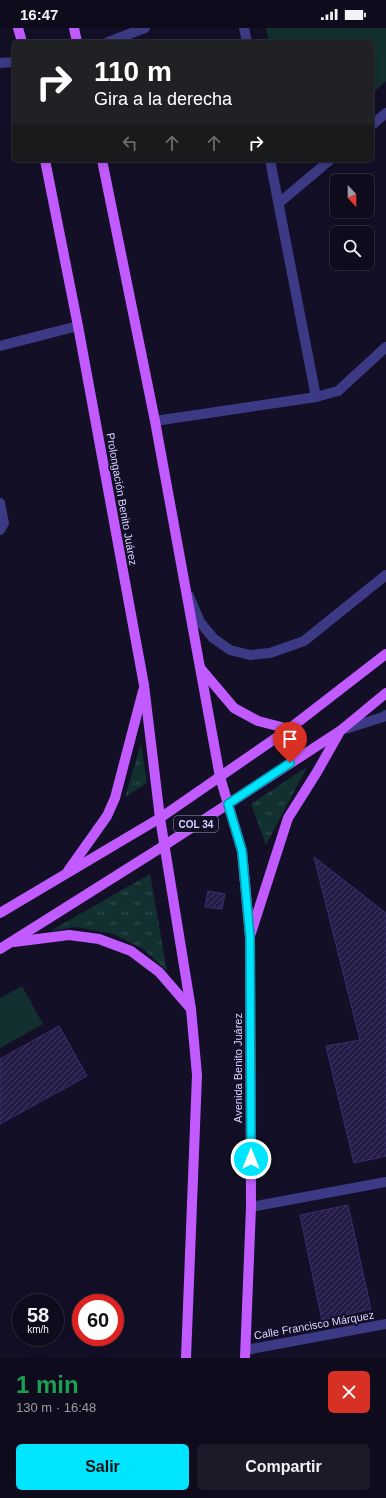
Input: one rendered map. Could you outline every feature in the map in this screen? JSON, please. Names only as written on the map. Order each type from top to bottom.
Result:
[{"type":"main road","points":[[18,28],[21,40]]},
{"type":"main road","points":[[74,28],[77,40]]},
{"type":"main road","name":"Prolongación Benito Juárez","points":[[45,162],[78,326],[144,685],[160,818],[165,845]]},
{"type":"main road","points":[[102,162],[155,421],[220,777],[228,804]]},
{"type":"main road","name":"COL 34","points":[[160,818],[289,729],[386,654]]},
{"type":"main road","points":[[201,669],[234,708],[258,721],[289,729]]},
{"type":"main road","points":[[65,875],[106,816],[115,798],[144,685]]},
{"type":"main road","name":"COL 34","points":[[165,845],[340,731],[386,693]]},
{"type":"main road","points":[[250,937],[288,818],[317,772],[340,731]]},
{"type":"main road","name":"Avenida Benito Juárez","points":[[228,804],[242,851],[250,937],[251,1207],[245,1354]]},
{"type":"main road","points":[[0,913],[160,818]]},
{"type":"main road","points":[[0,949],[165,845],[190,1009],[196,1075],[186,1358]]},
{"type":"main road","points":[[10,943],[69,935],[99,939],[131,951],[159,972],[190,1009]]},
{"type":"street","points":[[113,40],[145,28]]},
{"type":"street","points":[[244,28],[247,40]]},
{"type":"street","points":[[0,63],[12,62]]},
{"type":"street","points":[[374,123],[386,113]]},
{"type":"street","points":[[270,162],[316,397]]},
{"type":"street","points":[[279,203],[328,162]]},
{"type":"street","points":[[0,346],[78,326]]},
{"type":"street","points":[[155,421],[316,397],[338,391],[386,347]]},
{"type":"street","points":[[0,503],[4,523],[0,530]]},
{"type":"street","points":[[186,590],[200,622],[213,638],[230,650],[250,655],[270,653],[304,641],[386,574]]},
{"type":"street","points":[[340,731],[386,715]]},
{"type":"street","points":[[251,1207],[386,1182]]},
{"type":"street","name":"Calle Francisco Márquez","points":[[245,1354],[386,1324]]},
{"type":"green space","points":[[266,28],[386,28],[386,81],[374,92],[374,40],[269,40]]},
{"type":"green space","points":[[141,744],[147,783],[125,797]]},
{"type":"green space","points":[[307,767],[266,845],[251,804]]},
{"type":"green space","points":[[150,874],[167,971],[143,949],[113,934],[77,927],[50,931]]},
{"type":"green space","points":[[22,986],[43,1024],[0,1048],[0,998]]},
{"type":"building","points":[[314,857],[386,913],[386,1156],[354,1163],[326,1046],[360,1040]]},
{"type":"building","points":[[208,891],[225,894],[222,909],[205,907]]},
{"type":"building","points":[[59,1026],[87,1076],[0,1124],[0,1059]]},
{"type":"building","points":[[348,1205],[371,1309],[322,1320],[300,1215]]},
{"type":"route","points":[[251,1159],[250,937],[242,851],[228,804],[290,763]]}]
